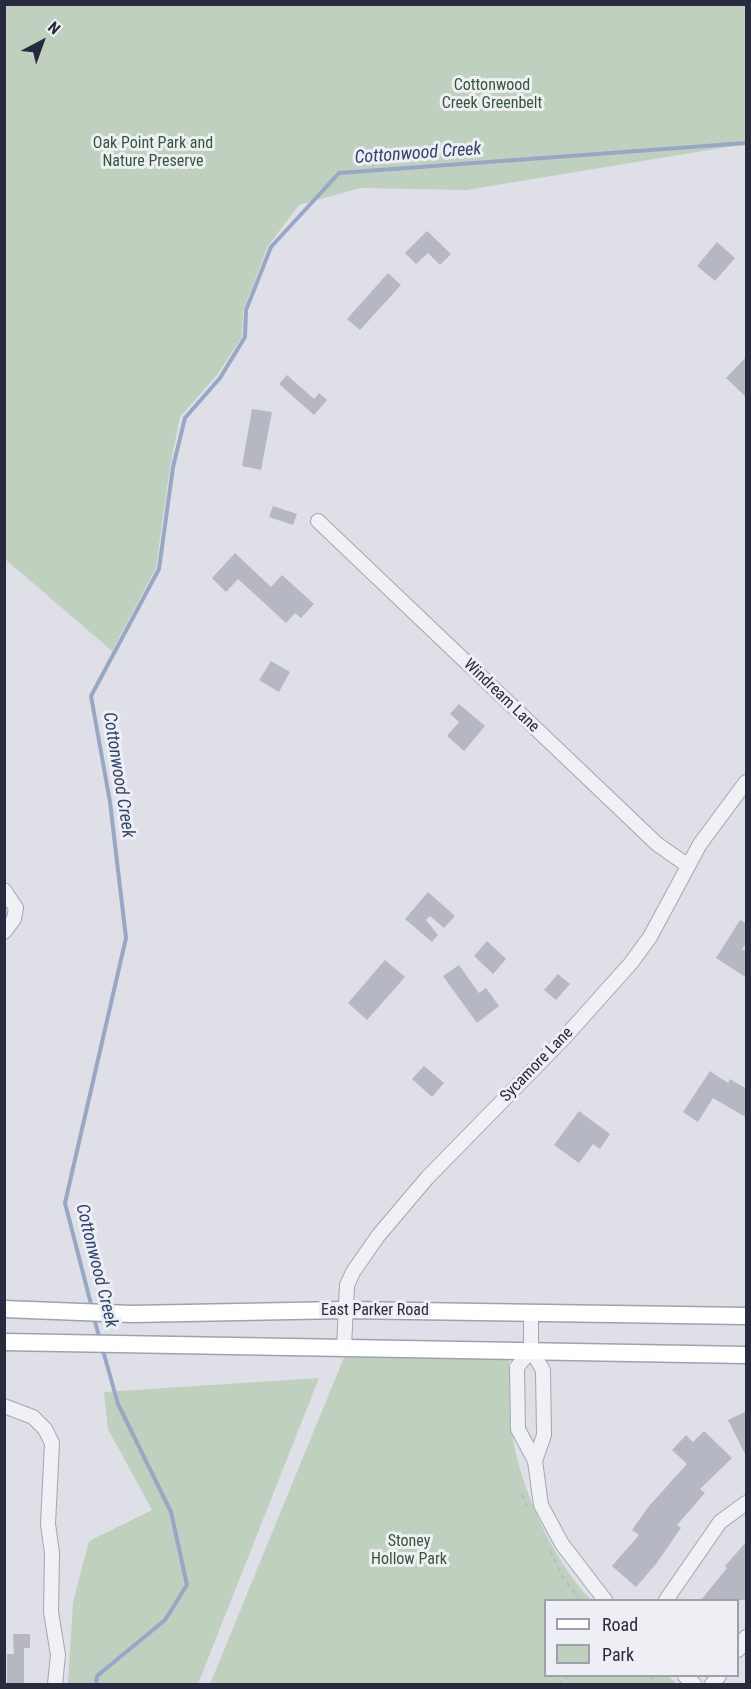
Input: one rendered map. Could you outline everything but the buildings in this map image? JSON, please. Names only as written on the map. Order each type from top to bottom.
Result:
[{"type":"main road","name":"East Parker Road","points":[[4,1309],[132,1314],[345,1310],[747,1316]]},
{"type":"main road","points":[[4,1342],[747,1355]]},
{"type":"street","name":"Windream Lane","points":[[318,521],[657,844],[687,865]]},
{"type":"street","name":"Sycamore Lane","points":[[345,1347],[345,1310],[350,1279],[378,1236],[427,1178],[564,1038],[631,963],[650,937],[707,831],[747,782]]},
{"type":"street","points":[[4,890],[16,908],[14,919],[4,932]]},
{"type":"street","points":[[531,1313],[531,1350],[543,1370],[544,1435],[535,1461]]},
{"type":"street","points":[[531,1350],[517,1367],[518,1429],[535,1461],[541,1505],[562,1544],[603,1599]]},
{"type":"street","points":[[4,1406],[33,1417],[45,1429],[52,1443],[48,1524],[52,1553],[51,1612],[58,1655],[55,1684]]},
{"type":"street","points":[[667,1599],[720,1522],[747,1503]]},
{"type":"green space","name":"Oak Point Park and Nature Preserve","points":[[5,4],[746,5],[746,144],[466,190],[360,188],[299,205],[268,246],[243,311],[242,337],[217,375],[180,417],[170,467],[156,568],[112,651],[5,559]]},
{"type":"green space","name":"Stoney Hollow Park","points":[[345,1355],[509,1359],[512,1432],[522,1476],[551,1544],[577,1584],[590,1599],[544,1599],[544,1677],[669,1677],[677,1684],[210,1684]]},
{"type":"green space","points":[[319,1378],[198,1684],[68,1684],[73,1602],[89,1541],[152,1510],[108,1429],[104,1392]]},
{"type":"waterway","name":"Cottonwood Creek","points":[[92,1308],[65,1203],[126,938],[110,802],[91,696],[159,569],[173,467],[185,418],[220,378],[245,337],[246,310],[271,247],[339,173],[746,143]]},
{"type":"waterway","name":"Cottonwood Creek","points":[[94,1318],[100,1340]]},
{"type":"waterway","name":"Cottonwood Creek","points":[[96,1684],[97,1676],[165,1620],[187,1585],[171,1512],[118,1404],[102,1347]]},
{"type":"park label","name":"Cottonwood Creek Greenbelt","points":[[492,95]]}]
